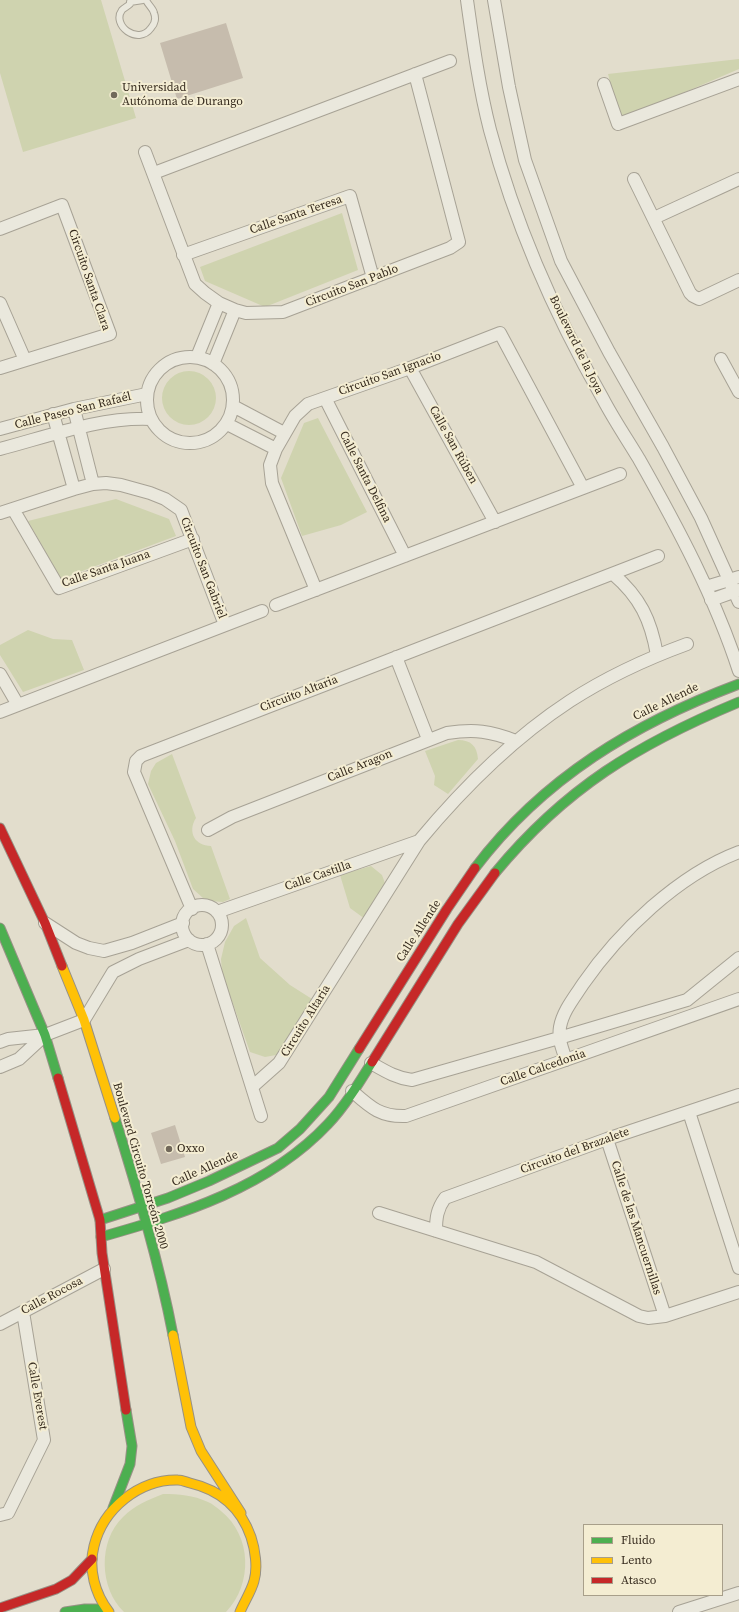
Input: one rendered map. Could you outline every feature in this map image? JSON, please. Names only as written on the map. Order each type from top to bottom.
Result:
[{"type":"street","name":"Boulevard de la Joya","points":[[467,0],[479,77],[490,130],[516,213],[530,250],[576,348],[603,400],[639,459],[706,587],[726,632],[739,670]]},
{"type":"street","name":"Boulevard de la Joya","points":[[494,0],[509,87],[526,160],[561,261],[609,352],[663,447],[734,578],[738,594]]},
{"type":"street","points":[[154,173],[450,61]]},
{"type":"street","name":"Circuito San Pablo","points":[[145,152],[195,284],[219,303],[235,310],[246,313],[283,312],[450,248],[459,242],[415,74]]},
{"type":"street","points":[[604,84],[618,124],[739,79]]},
{"type":"street","points":[[634,179],[690,293],[693,296],[699,299],[739,280]]},
{"type":"street","points":[[654,218],[739,179]]},
{"type":"street","name":"Calle Santa Teresa","points":[[184,255],[350,196],[373,278]]},
{"type":"street","name":"Circuito Santa Clara","points":[[0,229],[62,205],[110,334],[0,368]]},
{"type":"street","points":[[0,303],[25,360]]},
{"type":"street","points":[[197,357],[219,303]]},
{"type":"street","points":[[213,364],[235,310]]},
{"type":"street","name":"Circuito San Ignacio","points":[[316,590],[272,483],[270,466],[284,433],[295,416],[308,404],[410,368],[500,333],[583,488]]},
{"type":"street","points":[[197,357],[213,364],[220,369],[230,382],[234,398],[227,424],[214,437],[197,443],[187,444],[178,442],[166,436],[155,427],[150,419],[147,406],[147,394],[150,384],[161,368],[178,359],[197,357]]},
{"type":"street","points":[[721,359],[737,386]]},
{"type":"street","name":"Calle San Rúben","points":[[410,368],[495,522]]},
{"type":"street","name":"Calle Paseo San Rafaél","points":[[0,429],[74,409],[147,394]]},
{"type":"street","name":"Calle Santa Delfina","points":[[325,398],[405,556]]},
{"type":"street","points":[[233,406],[284,433]]},
{"type":"street","points":[[74,409],[92,484]]},
{"type":"street","points":[[53,414],[74,489]]},
{"type":"street","name":"Calle Paseo San Rafaél","points":[[0,449],[78,428],[118,420],[150,419]]},
{"type":"street","points":[[227,424],[276,450]]},
{"type":"street","points":[[276,606],[620,474]]},
{"type":"street","name":"Circuito San Gabriel","points":[[0,513],[92,484],[121,485],[166,499],[181,510],[225,625]]},
{"type":"street","name":"Calle Santa Juana","points":[[13,509],[59,588],[193,539]]},
{"type":"street","name":"Circuito Altaria","points":[[192,908],[134,772],[136,761],[141,756],[658,556]]},
{"type":"street","points":[[613,574],[627,586],[639,601],[648,618],[654,636],[657,655]]},
{"type":"street","points":[[706,587],[734,578]]},
{"type":"street","points":[[712,600],[738,594]]},
{"type":"street","name":"Circuito San Gabriel","points":[[0,712],[262,611]]},
{"type":"street","name":"Circuito Altaria","points":[[252,1087],[279,1063],[419,841],[446,808],[476,777],[516,741],[570,701],[623,671],[657,655],[687,644]]},
{"type":"street","points":[[396,657],[428,739]]},
{"type":"street","points":[[0,674],[18,705]]},
{"type":"street","name":"Calle Allende","points":[[100,1220],[142,1207],[209,1181],[278,1148],[300,1129],[329,1097],[468,876],[506,831],[549,789],[594,755],[633,731],[670,711],[709,694],[739,684]]},
{"type":"street","points":[[101,1237],[180,1213],[226,1195],[264,1175],[295,1153],[332,1119],[372,1063],[462,917],[520,844],[560,804],[602,773],[640,748],[681,726],[739,702]]},
{"type":"street","name":"Calle Aragon","points":[[208,830],[232,817],[428,739],[447,733],[466,730],[494,733],[516,741]]},
{"type":"street","name":"Boulevard Circuito Torreón 2000","points":[[0,828],[45,923],[84,1020],[142,1207],[168,1308],[191,1427],[201,1451],[240,1513]]},
{"type":"street","name":"Calle Castilla","points":[[217,912],[419,841]]},
{"type":"street","points":[[566,1060],[559,1038],[560,1026],[570,1004],[594,968],[627,930],[660,900],[702,870],[739,852]]},
{"type":"street","points":[[205,906],[217,912],[221,918],[222,924],[221,931],[213,942],[197,944],[189,940],[183,930],[183,924],[188,912],[192,908],[205,906]]},
{"type":"street","points":[[45,923],[76,942],[89,948],[104,951],[149,937],[183,924]]},
{"type":"street","points":[[0,928],[45,1035],[100,1220],[104,1269],[132,1446],[130,1464],[113,1508]]},
{"type":"street","points":[[149,937],[155,953]]},
{"type":"street","points":[[0,1042],[8,1039],[45,1035],[84,1020],[113,972],[155,953],[189,940]]},
{"type":"street","points":[[206,944],[261,1116]]},
{"type":"street","points":[[104,951],[113,972]]},
{"type":"street","name":"Calle Calcedonia","points":[[372,1063],[402,1079],[412,1080],[559,1038],[687,1000],[739,958]]},
{"type":"street","points":[[687,1000],[693,1015]]},
{"type":"street","name":"Calle Calcedonia","points":[[352,1091],[378,1112],[396,1116],[406,1116],[739,1000]]},
{"type":"street","points":[[0,1067],[19,1059],[45,1035]]},
{"type":"street","name":"Circuito del Brazalete","points":[[436,1231],[436,1214],[445,1198],[607,1139],[739,1095]]},
{"type":"street","points":[[689,1112],[739,1268]]},
{"type":"street","name":"Calle de las Mancuernillas","points":[[607,1139],[666,1316]]},
{"type":"street","points":[[379,1213],[536,1262],[639,1316],[648,1318],[666,1316],[739,1292]]},
{"type":"street","name":"Calle Rocosa","points":[[0,1324],[104,1269]]},
{"type":"street","name":"Calle Everest","points":[[0,1515],[8,1513],[44,1440],[23,1312]]},
{"type":"street","points":[[107,1610],[97,1593],[93,1576],[92,1559],[95,1540],[102,1523],[113,1508],[129,1494],[147,1485],[168,1481],[188,1482],[208,1488],[226,1498],[240,1513],[252,1533],[257,1555],[255,1578],[248,1599],[240,1612]]},
{"type":"street","points":[[0,1608],[56,1589],[72,1580],[92,1559]]},
{"type":"street","points":[[679,1612],[714,1607],[739,1593]]},
{"type":"street","points":[[247,1612],[248,1599]]},
{"type":"street","points":[[65,1612],[85,1609],[107,1610]]},
{"type":"lane","points":[[144,0],[152,8],[155,14],[155,21],[148,32],[136,35],[130,34],[121,24],[122,11],[129,2],[144,0]]},
{"type":"green space","points":[[0,0],[101,0],[136,118],[23,152],[0,73]]},
{"type":"green space","points":[[739,59],[739,69],[620,120],[608,74]]},
{"type":"green space","points":[[342,213],[358,270],[265,307],[205,281],[200,267]]},
{"type":"green space","points":[[189,371],[199,373],[208,379],[214,388],[216,398],[214,408],[208,417],[199,423],[189,425],[179,423],[170,417],[164,408],[162,398],[164,388],[170,379],[179,373]]},
{"type":"green space","points":[[318,418],[367,512],[341,525],[302,536],[281,478],[304,423]]},
{"type":"green space","points":[[116,499],[169,519],[176,536],[61,579],[28,521]]},
{"type":"green space","points":[[28,630],[53,639],[72,640],[84,670],[23,692],[0,655],[0,645]]},
{"type":"green space","points":[[458,740],[466,741],[475,747],[478,759],[448,794],[434,785],[435,776],[425,751]]},
{"type":"green space","points":[[172,754],[196,818],[192,828],[194,837],[201,844],[211,846],[230,899],[223,902],[210,901],[203,898],[193,889],[175,841],[148,784],[151,771],[156,763]]},
{"type":"green space","points":[[371,866],[382,875],[386,886],[365,919],[350,908],[340,875]]},
{"type":"green space","points":[[246,918],[260,958],[290,985],[312,999],[276,1055],[265,1057],[250,1052],[222,973],[221,959],[225,942],[234,926]]},
{"type":"green space","points":[[163,1494],[191,1496],[210,1503],[231,1521],[239,1533],[245,1560],[244,1574],[241,1588],[235,1601],[226,1612],[124,1612],[116,1602],[106,1578],[106,1551],[109,1539],[115,1527],[132,1509]]},
{"type":"building","points":[[226,23],[243,78],[177,99],[160,43]]},
{"type":"building","points":[[175,1125],[185,1157],[161,1164],[151,1133]]},
{"type":"traffic: fast","points":[[475,868],[502,836],[530,807],[561,781],[594,757],[663,717],[701,699],[739,684]]},
{"type":"traffic: fast","points":[[495,873],[521,843],[548,816],[605,771],[668,734],[739,702]]},
{"type":"traffic: fast","points":[[0,928],[45,1035],[58,1078]]},
{"type":"traffic: fast","points":[[100,1220],[168,1198],[209,1181],[278,1148],[300,1129],[329,1097],[359,1049]]},
{"type":"traffic: fast","points":[[101,1237],[193,1208],[251,1182],[279,1165],[304,1146],[328,1124],[346,1102],[372,1062]]},
{"type":"traffic: fast","points":[[115,1118],[154,1253],[173,1335]]},
{"type":"traffic: fast","points":[[113,1508],[130,1464],[132,1446],[126,1410]]},
{"type":"traffic: fast","points":[[65,1612],[85,1609],[106,1609]]},
{"type":"traffic: slow","points":[[62,966],[84,1020],[115,1118]]},
{"type":"traffic: slow","points":[[173,1335],[191,1427],[201,1451],[241,1513]]},
{"type":"traffic: slow","points":[[109,1612],[100,1597],[92,1572],[92,1555],[94,1546],[105,1520],[125,1499],[137,1491],[164,1481],[178,1480],[201,1486],[220,1496],[235,1509],[247,1527],[254,1547],[256,1570],[253,1585],[240,1612]]},
{"type":"traffic: jam","points":[[0,828],[45,923],[62,966]]},
{"type":"traffic: jam","points":[[359,1049],[447,909],[475,868]]},
{"type":"traffic: jam","points":[[372,1062],[458,924],[495,873]]},
{"type":"traffic: jam","points":[[58,1078],[100,1220],[102,1253],[126,1410]]},
{"type":"traffic: jam","points":[[0,1608],[56,1589],[72,1580],[92,1559]]},
{"type":"place","name":"Universidad Autónoma de Durango","points":[[114,95]]},
{"type":"place","name":"Oxxo","points":[[169,1149]]}]
